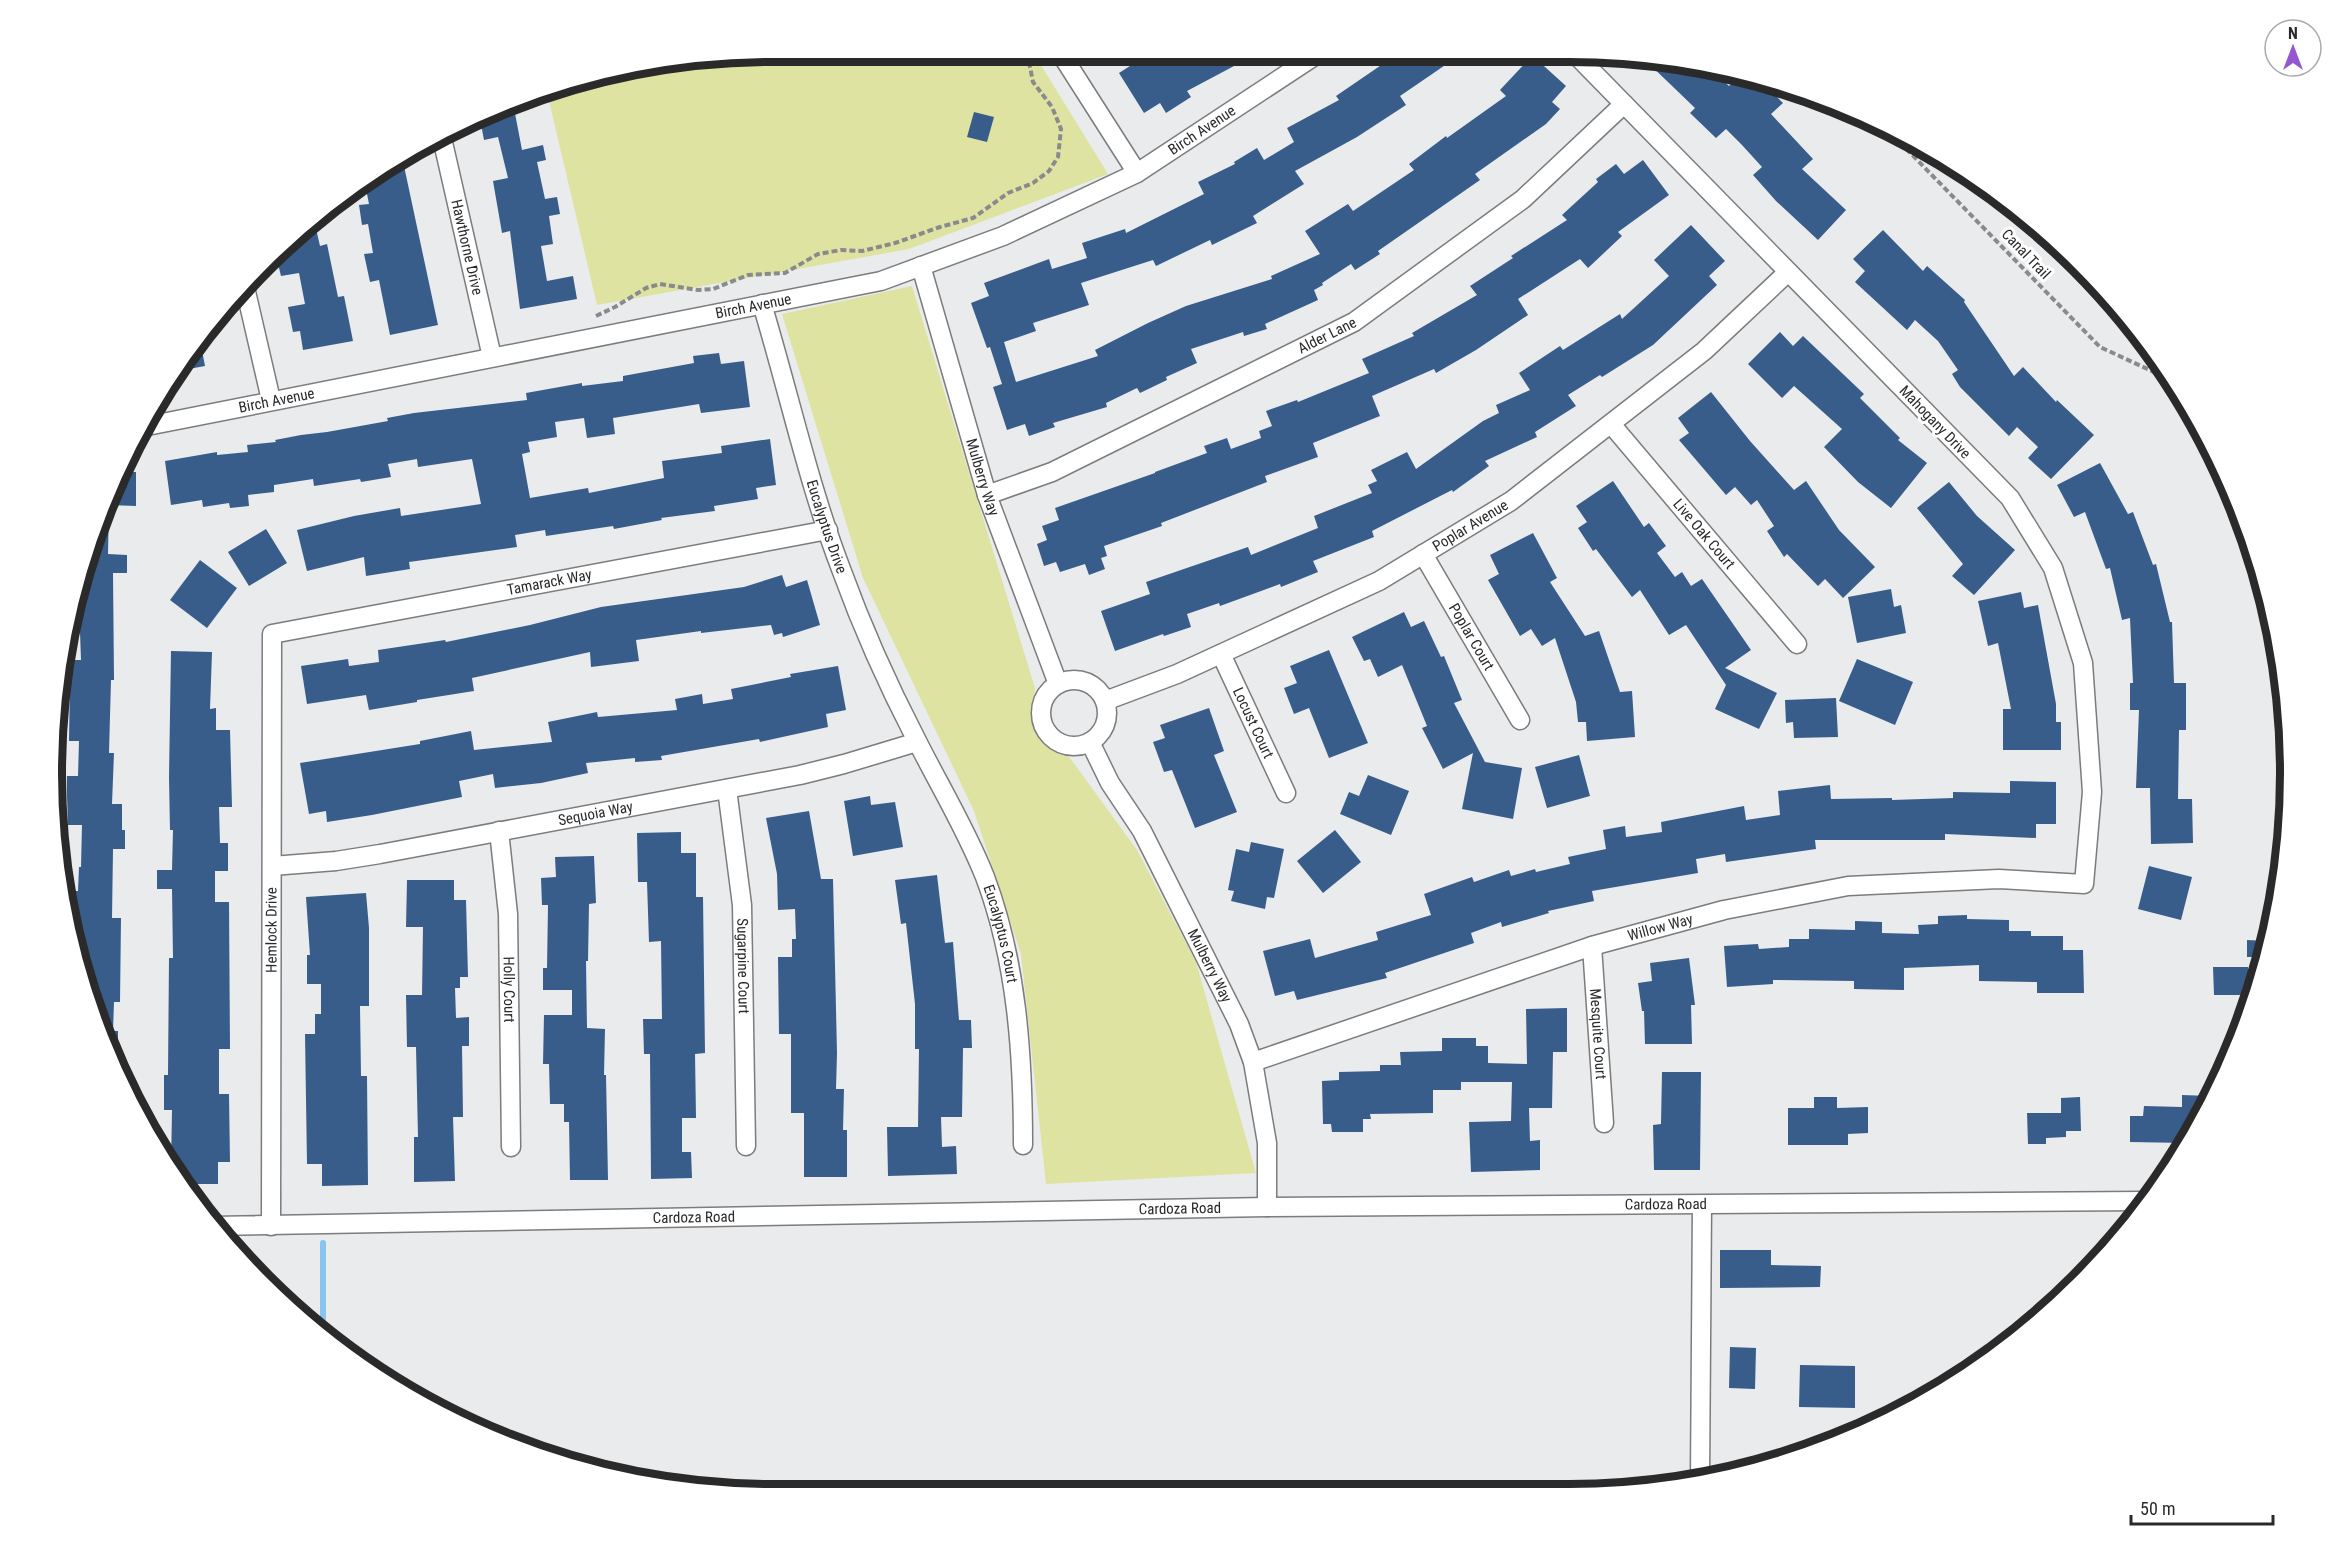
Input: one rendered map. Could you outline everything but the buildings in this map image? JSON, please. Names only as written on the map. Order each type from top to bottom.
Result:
[{"type":"street","points":[[1066,62],[1137,173]]},
{"type":"street","name":"Birch Avenue","points":[[153,425],[880,281],[1003,236],[1137,173],[1305,62]]},
{"type":"street","name":"Mahogany Drive","points":[[1583,62],[2010,498],[2053,568],[2084,663],[2092,792],[2084,884]]},
{"type":"street","name":"Alder Lane","points":[[987,495],[1052,471],[1354,322],[1523,199],[1624,104]]},
{"type":"street","name":"Hawthorne Drive","points":[[443,143],[492,357]]},
{"type":"street","name":"Mulberry Way","points":[[921,266],[987,495],[1058,684]]},
{"type":"street","name":"Poplar Avenue","points":[[1105,701],[1177,675],[1379,581],[1511,501],[1704,351],[1788,272]]},
{"type":"street","points":[[247,295],[271,400]]},
{"type":"street","name":"Eucalyptus Drive","points":[[762,304],[798,435],[828,530],[854,602],[895,699],[917,741]]},
{"type":"street","name":"Live Oak Court","points":[[1611,424],[1797,644]]},
{"type":"street","name":"Tamarack Way","points":[[272,634],[828,530]]},
{"type":"street","name":"Poplar Court","points":[[1423,554],[1520,720]]},
{"type":"street","name":"Hemlock Drive","points":[[271,1226],[272,634]]},
{"type":"street","name":"Locust Court","points":[[1221,654],[1286,793]]},
{"type":"street","points":[[1080,681],[1099,691],[1105,701],[1107,715],[1102,732],[1090,742],[1067,746],[1053,739],[1042,723],[1042,706],[1049,692],[1058,684],[1080,681]]},
{"type":"street","name":"Sequoia Way","points":[[272,866],[336,861],[380,854],[727,789],[844,764],[917,741]]},
{"type":"street","name":"Eucalyptus Court","points":[[917,741],[966,835],[999,920],[1010,965],[1018,1026],[1023,1145]]},
{"type":"street","name":"Mulberry Way","points":[[1090,742],[1110,783],[1147,842],[1239,1024],[1253,1062],[1267,1143],[1267,1208]]},
{"type":"street","name":"Sugarpine Court","points":[[727,789],[742,905],[746,1146]]},
{"type":"street","name":"Holly Court","points":[[499,831],[508,914],[511,1147]]},
{"type":"street","name":"Willow Way","points":[[1253,1062],[1592,946],[1724,910],[1848,886],[1999,879],[2084,884]]},
{"type":"street","name":"Mesquite Court","points":[[1592,946],[1604,1123]]},
{"type":"street","name":"Cardoza Road","points":[[226,1226],[1267,1208],[2136,1201]]},
{"type":"street","points":[[1700,1471],[1702,1205]]},
{"type":"path","points":[[596,316],[646,288],[660,284],[698,290],[713,289],[748,275],[784,273],[818,254],[841,250],[862,251],[895,243],[973,218],[1008,193],[1033,183],[1049,171],[1058,157],[1061,129],[1052,107],[1033,82],[1029,62]]},
{"type":"path","name":"Canal Trail","points":[[1903,146],[2100,347],[2158,374]]},
{"type":"green space","points":[[1039,62],[1108,174],[909,249],[597,305],[548,98],[588,86],[634,75],[726,63]]},
{"type":"green space","points":[[912,286],[1035,688],[1034,724],[1043,739],[1070,758],[1137,850],[1196,962],[1256,1173],[1046,1184],[1021,954],[974,811],[863,578],[782,314]]},
{"type":"waterway","points":[[323,1243],[323,1323]]}]
